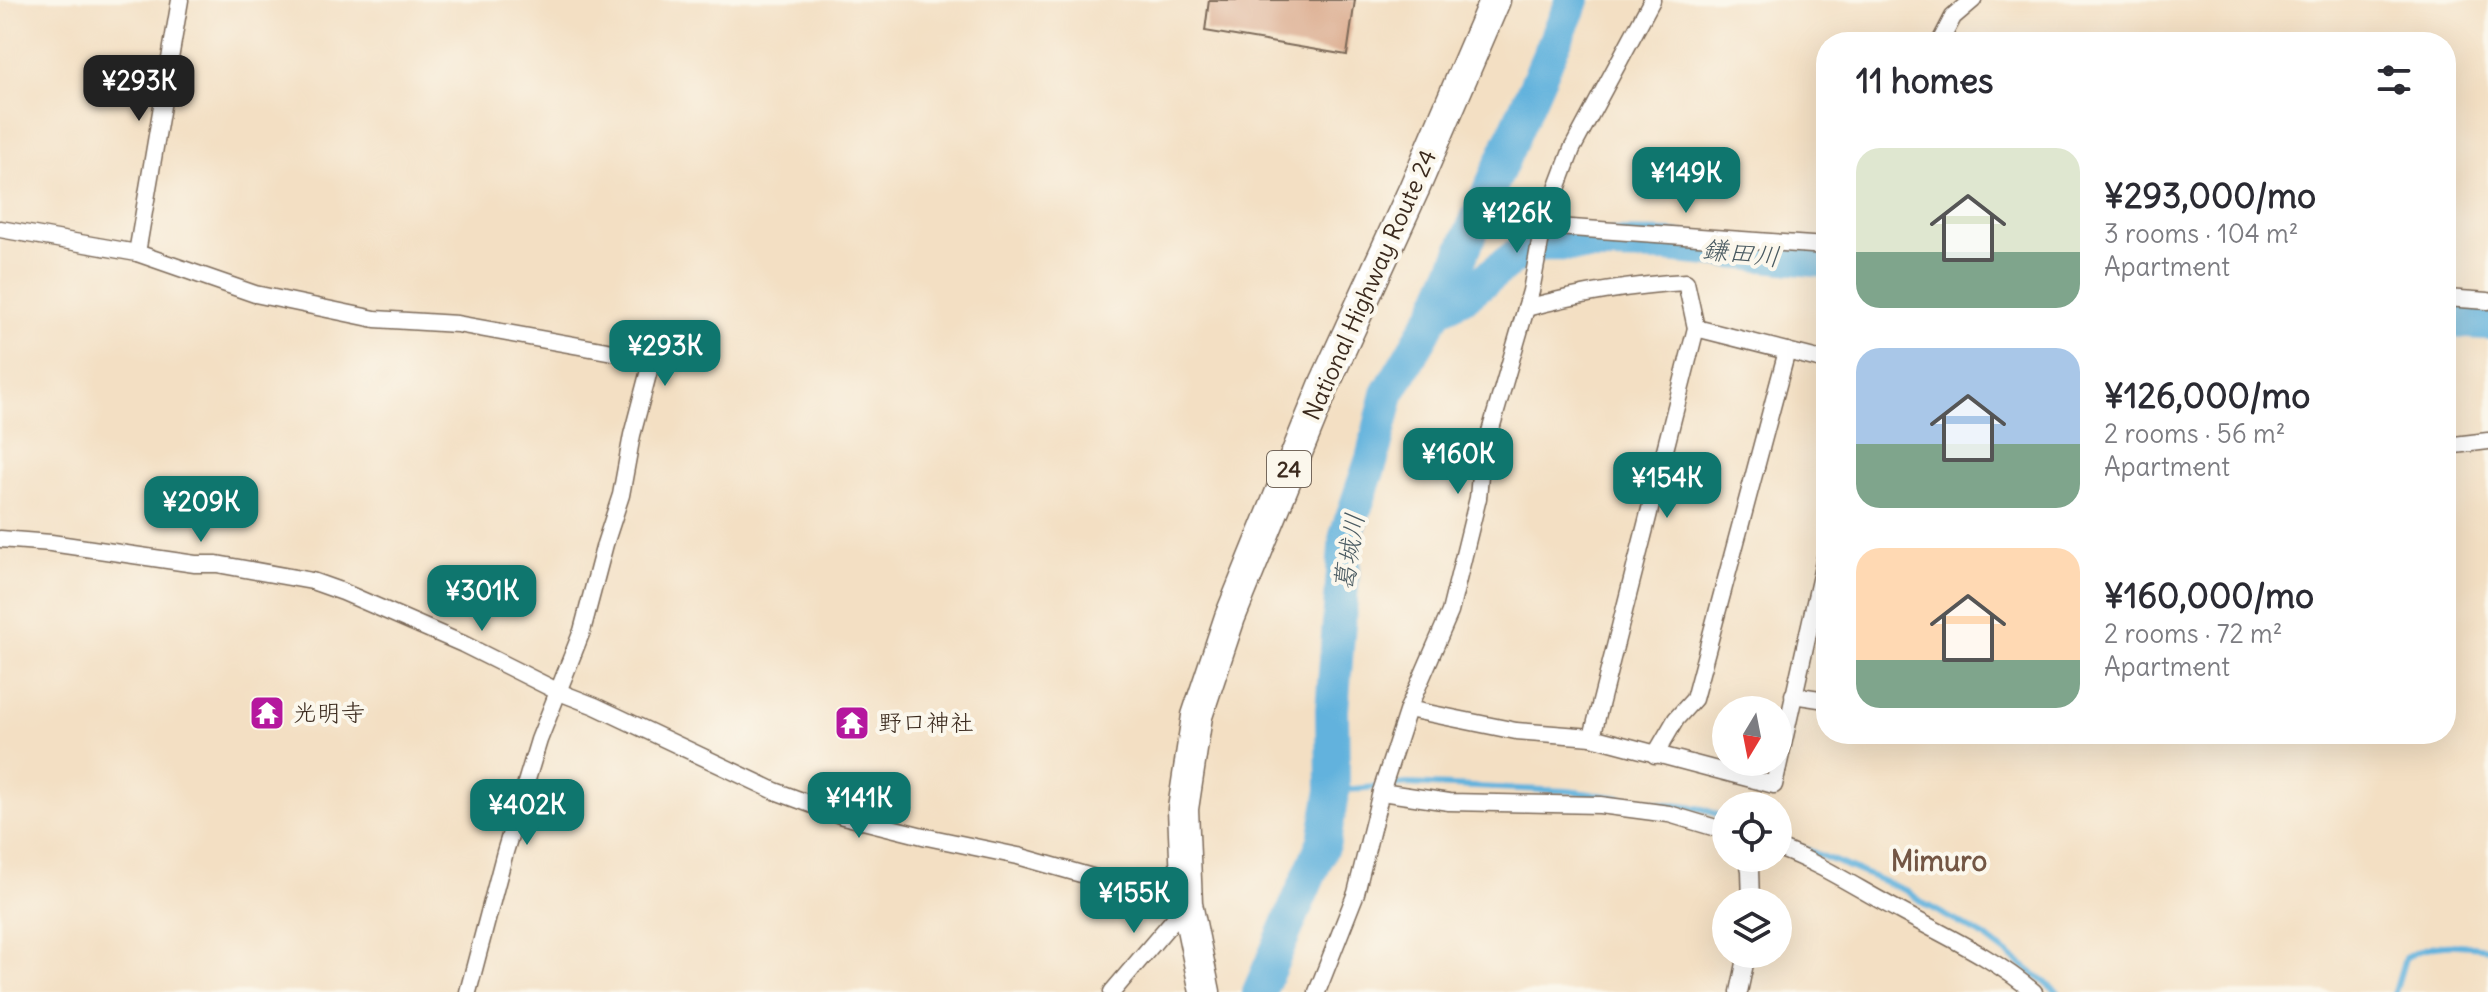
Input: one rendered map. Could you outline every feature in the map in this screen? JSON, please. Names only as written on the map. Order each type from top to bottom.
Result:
[{"type":"highway","name":"National Highway Route 24","points":[[1205,992],[1187,904],[1183,809],[1197,716],[1230,617],[1326,381],[1414,189],[1495,0]]},
{"type":"street","points":[[137,253],[180,0]]},
{"type":"street","points":[[1317,992],[1356,893],[1381,792],[1408,709],[1450,612],[1478,498],[1481,463],[1528,300],[1543,226],[1572,149],[1652,0]]},
{"type":"street","points":[[1945,32],[1953,17],[1973,0]]},
{"type":"street","points":[[1543,226],[1816,245]]},
{"type":"street","points":[[0,229],[137,253],[255,294],[375,319],[457,324],[652,359],[632,435],[621,495],[582,631],[539,740],[468,992]]},
{"type":"street","points":[[1528,300],[1645,284],[1686,282],[1696,328],[1592,737]]},
{"type":"street","points":[[2456,299],[2488,301]]},
{"type":"street","points":[[1696,328],[1816,358]]},
{"type":"street","points":[[1655,755],[1676,719],[1694,699],[1787,351]]},
{"type":"street","points":[[2456,445],[2488,441]]},
{"type":"street","points":[[0,539],[51,543],[195,564],[217,564],[312,581],[463,644],[559,692],[775,791],[843,816],[1018,856],[1187,904],[1112,992]]},
{"type":"street","points":[[1408,709],[1516,731],[1592,737],[1774,785],[1816,596]]},
{"type":"street","points":[[1793,695],[1816,698]]},
{"type":"street","points":[[1381,792],[1449,802],[1600,805],[1669,814],[1712,827]]},
{"type":"street","points":[[1792,853],[2011,972],[2034,992]]},
{"type":"street","points":[[1739,992],[1744,968]]},
{"type":"building","points":[[1209,0],[1355,0],[1347,55],[1205,31]]},
{"type":"waterway","name":"葛城川","points":[[1259,992],[1324,841],[1333,791],[1332,710],[1346,535],[1372,459],[1388,394],[1437,310],[1573,0]]},
{"type":"waterway","name":"鎌田川","points":[[1437,310],[1464,296],[1526,248],[1543,244],[1667,246],[1816,260]]},
{"type":"waterway","name":"鎌田川","points":[[2456,321],[2488,323]]},
{"type":"waterway","points":[[1333,791],[1407,784],[1568,791],[1712,813]]},
{"type":"waterway","points":[[1792,844],[1907,891],[1926,905],[1985,937],[2058,992]]},
{"type":"waterway","points":[[2395,992],[2405,958],[2416,952],[2445,945],[2488,948]]},
{"type":"place","name":"光明寺","points":[[267,713]]},
{"type":"place","name":"野口神社","points":[[852,723]]},
{"type":"district","name":"Mimuro","points":[[1939,861]]}]
